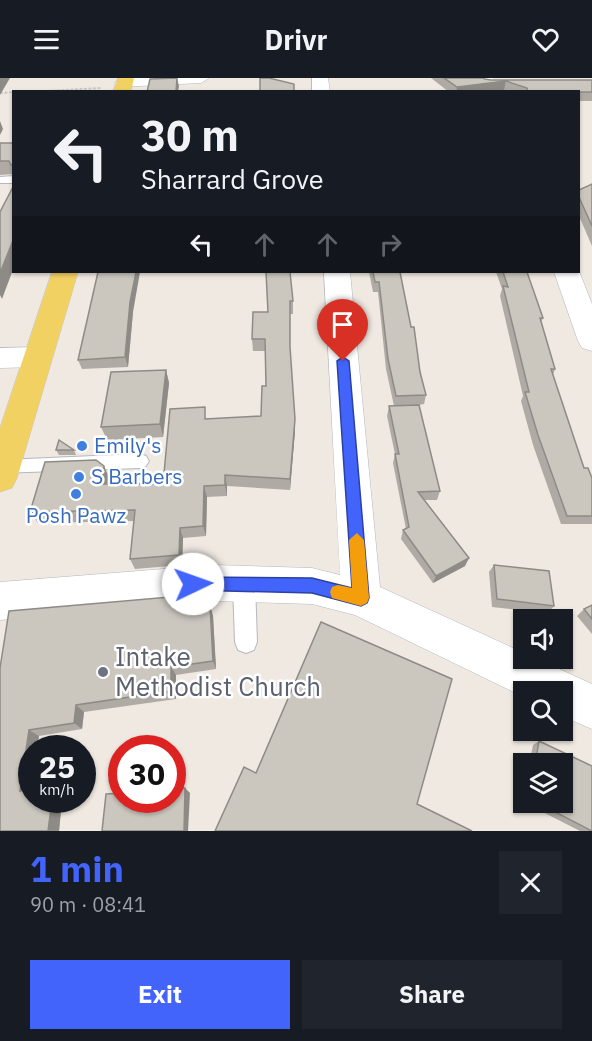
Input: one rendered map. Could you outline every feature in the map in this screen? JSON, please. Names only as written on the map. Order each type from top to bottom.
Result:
[{"type":"main road","points":[[2,472],[65,273]]},
{"type":"street","points":[[120,85],[201,78]]},
{"type":"street","points":[[337,273],[361,598]]},
{"type":"street","points":[[567,273],[592,341]]},
{"type":"street","points":[[0,358],[39,357]]},
{"type":"street","points":[[0,601],[214,583],[312,586],[361,598],[538,681]]},
{"type":"street","points":[[573,698],[592,707]]},
{"type":"lane","points":[[2,472],[140,461]]},
{"type":"lane","points":[[244,584],[246,642]]},
{"type":"path","points":[[56,90],[120,85]]},
{"type":"building","points":[[177,78],[176,90],[147,90],[150,79]]},
{"type":"building","points":[[260,78],[294,84],[294,90],[260,90]]},
{"type":"building","points":[[444,78],[592,80],[592,92],[528,90],[506,81],[457,87]]},
{"type":"building","points":[[0,143],[12,143],[12,165],[9,161],[0,161]]},
{"type":"building","points":[[592,184],[592,226],[580,199],[580,190]]},
{"type":"building","points":[[12,189],[12,243],[0,273],[0,212]]},
{"type":"building","points":[[98,273],[136,273],[130,302],[125,357],[78,360]]},
{"type":"building","points":[[266,273],[290,273],[293,301],[290,301],[290,347],[295,419],[290,479],[225,475],[225,485],[204,486],[203,526],[180,528],[179,555],[130,559],[135,510],[30,512],[45,462],[96,460],[104,466],[101,484],[163,484],[170,409],[205,407],[205,419],[261,416],[262,386],[266,386],[265,339],[252,339],[253,312],[268,312]]},
{"type":"building","points":[[373,273],[400,273],[411,327],[414,327],[420,372],[426,395],[396,396],[388,359],[379,282],[375,282]]},
{"type":"building","points":[[503,273],[527,273],[543,318],[540,318],[555,369],[551,369],[584,468],[588,468],[592,478],[592,516],[567,516],[525,392],[529,392],[503,286],[508,287]]},
{"type":"building","points":[[166,370],[160,424],[101,427],[111,372]]},
{"type":"building","points":[[419,405],[440,491],[418,492],[469,558],[436,576],[403,530],[409,527],[395,454],[399,454],[389,406]]},
{"type":"building","points":[[59,440],[74,450],[56,450]]},
{"type":"building","points":[[494,565],[549,571],[554,606],[497,599]]},
{"type":"building","name":"Intake Methodist Church","points":[[193,595],[194,608],[210,606],[213,661],[171,667],[171,691],[76,705],[74,723],[29,730],[28,735],[18,735],[18,813],[50,813],[48,831],[0,831],[0,668],[9,611]]},
{"type":"building","points":[[592,605],[592,619],[584,609]]},
{"type":"building","points":[[321,622],[452,679],[417,804],[472,831],[215,831],[244,767],[256,773]]},
{"type":"building","points":[[539,741],[564,753],[537,753]]},
{"type":"building","points":[[573,757],[592,766],[592,831],[557,813],[573,813]]},
{"type":"building","points":[[106,794],[108,794],[108,813],[184,813],[184,831],[102,831]]},
{"type":"slow traffic","points":[[338,592],[361,598],[357,540]]},
{"type":"place","name":"Emily's","points":[[82,446]]},
{"type":"place","name":"S Barbers","points":[[79,477]]},
{"type":"place","name":"Posh Pawz","points":[[76,494]]},
{"type":"place","name":"Intake Methodist Church","points":[[103,672]]},
{"type":"route","points":[[193,584],[312,586],[361,598],[343,361]]}]
